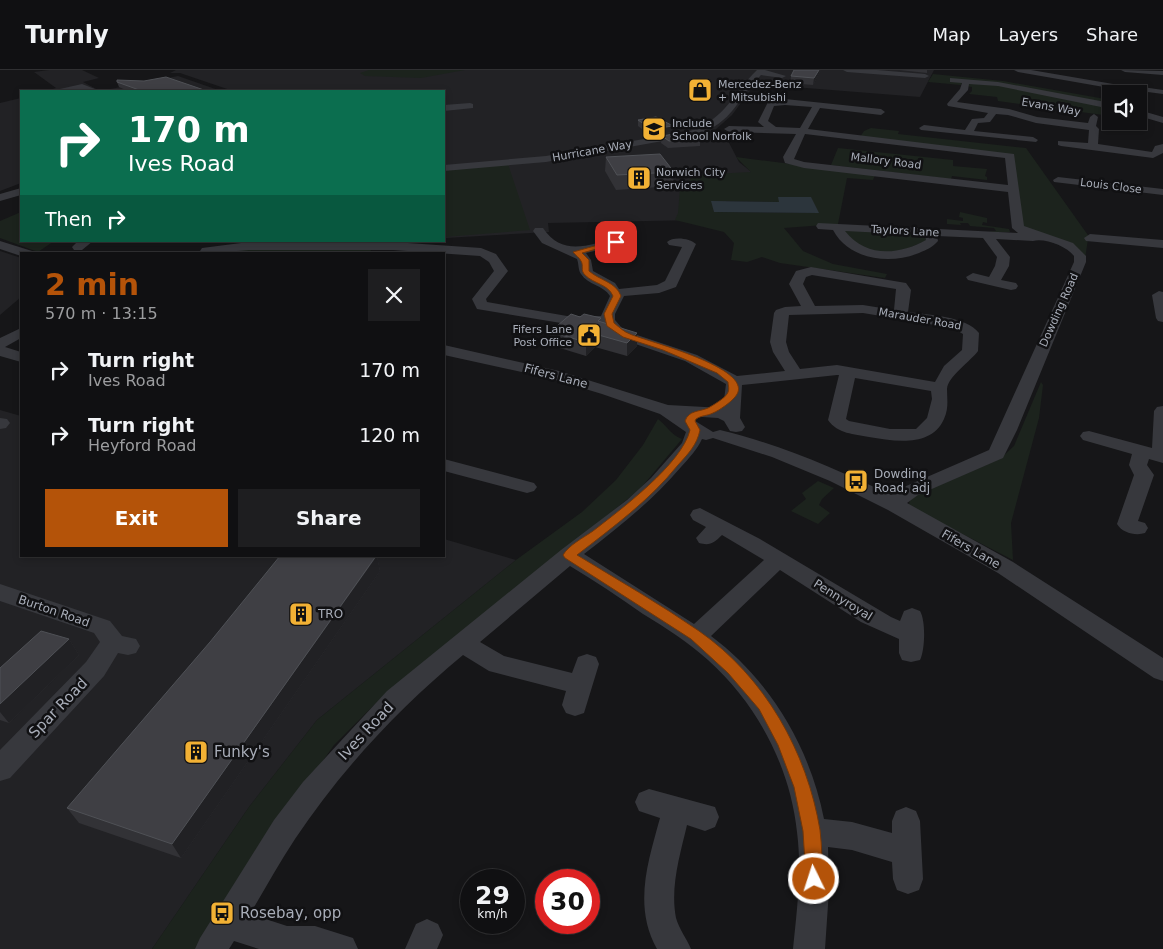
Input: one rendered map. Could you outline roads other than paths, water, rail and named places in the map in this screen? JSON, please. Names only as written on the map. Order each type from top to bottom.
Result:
[{"type":"street","points":[[847,70],[906,77],[925,76]]},
{"type":"street","points":[[1018,70],[1064,78],[1122,84],[1163,92]]},
{"type":"street","points":[[1118,70],[1122,84]]},
{"type":"street","points":[[1125,70],[1163,73]]},
{"type":"street","points":[[760,71],[782,76]]},
{"type":"street","name":"Hurricane Way","points":[[445,168],[493,166],[556,158],[691,134],[717,123],[728,113],[744,84],[760,71]]},
{"type":"street","points":[[964,78],[1102,97]]},
{"type":"street","points":[[944,110],[946,107],[953,106],[951,103],[964,90],[964,78]]},
{"type":"street","points":[[953,80],[964,78],[1005,79],[1102,97]]},
{"type":"street","points":[[1047,87],[1064,78]]},
{"type":"street","points":[[1122,84],[1163,83]]},
{"type":"street","points":[[60,90],[82,86],[93,90]]},
{"type":"street","points":[[773,130],[763,122],[772,104],[785,102],[881,110],[873,125],[864,131],[860,138]]},
{"type":"street","points":[[803,132],[817,105]]},
{"type":"street","points":[[445,108],[470,106]]},
{"type":"street","name":"Evans Way","points":[[953,106],[992,112],[1010,107],[1031,119],[1091,120],[1094,129],[1093,146]]},
{"type":"street","points":[[968,132],[974,122],[987,120],[992,112]]},
{"type":"street","points":[[1147,115],[1163,120]]},
{"type":"street","points":[[729,129],[803,132],[1008,155],[1010,156],[1017,232]]},
{"type":"street","points":[[930,129],[1033,140]]},
{"type":"street","name":"Mallory Road","points":[[803,132],[788,157],[789,161],[1013,189]]},
{"type":"street","points":[[1061,143],[1153,155],[1158,153],[1158,148],[1163,147]]},
{"type":"street","name":"Louis Close","points":[[1058,180],[1163,192]]},
{"type":"street","points":[[0,198],[20,191]]},
{"type":"street","name":"Taylors Lane","points":[[822,226],[987,235],[1017,232]]},
{"type":"street","points":[[837,227],[839,233],[858,249],[893,256],[900,255],[932,241],[930,232]]},
{"type":"street","points":[[539,231],[548,242],[576,252],[585,260],[586,272],[591,277],[610,286],[616,292],[617,296],[608,314],[608,320],[616,330],[626,336],[691,358],[720,371],[732,388]]},
{"type":"street","name":"Dowding Road","points":[[891,504],[911,491],[989,458],[996,454],[1001,446],[1080,262],[1080,256],[1074,248],[1058,241],[1017,232]]},
{"type":"street","points":[[987,235],[1004,258],[1004,264],[993,282]]},
{"type":"street","points":[[1090,238],[1163,244]]},
{"type":"street","points":[[198,242],[206,252],[252,243],[298,247],[393,246],[434,251],[481,252],[490,254],[493,257],[501,273],[479,299],[482,306],[567,320],[608,320]]},
{"type":"street","points":[[576,252],[598,244],[616,242]]},
{"type":"street","points":[[673,242],[706,246]]},
{"type":"street","points":[[616,292],[667,287],[671,284],[690,244]]},
{"type":"street","points":[[0,245],[21,252]]},
{"type":"street","points":[[0,256],[20,252]]},
{"type":"street","points":[[810,310],[796,284],[801,274],[810,271],[901,286],[904,290],[900,315]]},
{"type":"street","points":[[973,277],[1011,286]]},
{"type":"street","points":[[1159,294],[1163,318]]},
{"type":"street","name":"Marauder Road","points":[[795,374],[778,346],[778,337],[783,324],[781,313],[852,308],[956,324],[969,329],[971,333],[970,351],[950,369],[938,387]]},
{"type":"street","points":[[0,344],[20,333]]},
{"type":"street","name":"Fifers Lane","points":[[445,350],[578,381],[666,410],[767,449],[891,504],[1004,568],[1163,671]]},
{"type":"street","points":[[0,351],[20,357]]},
{"type":"street","points":[[709,426],[732,388],[795,374],[826,370],[848,372],[938,387],[940,390],[940,404],[937,420],[933,425],[915,435],[897,436],[849,427],[839,423],[837,420],[848,372]]},
{"type":"street","points":[[1089,436],[1162,457],[1163,410]]},
{"type":"street","name":"Ives Road","points":[[219,936],[284,830],[313,791],[396,698],[640,499],[709,426]]},
{"type":"street","points":[[1126,524],[1144,475],[1138,465],[1142,451]]},
{"type":"street","points":[[445,465],[496,487],[527,487]]},
{"type":"street","name":"Pennyroyal","points":[[700,516],[713,532],[778,559],[872,618],[888,627],[912,635]]},
{"type":"street","points":[[569,555],[696,636],[733,669],[764,705],[784,743],[802,787],[812,831],[814,879],[809,949]]},
{"type":"street","points":[[696,636],[778,559]]},
{"type":"street","name":"Burton Road","points":[[0,592],[102,627],[120,644]]},
{"type":"street","points":[[463,642],[480,655],[498,664],[581,685]]},
{"type":"street","name":"Spar Road","points":[[0,768],[120,644]]},
{"type":"street","points":[[675,949],[665,932],[659,910],[662,806],[705,817]]},
{"type":"street","points":[[812,831],[852,836],[908,866],[906,821]]},
{"type":"street","points":[[219,936],[288,942],[316,942],[342,949]]},
{"type":"place","name":"Mercedez-Benz + Mitsubishi","points":[[700,90]]},
{"type":"place","name":"Include School Norfolk","points":[[654,129]]},
{"type":"place","name":"Norwich City Services","points":[[639,178]]},
{"type":"place","name":"Fifers Lane Post Office","points":[[589,335]]},
{"type":"place","name":"Dowding Road, adj","points":[[856,481]]},
{"type":"place","name":"TRO","points":[[301,614]]},
{"type":"place","name":"Funky's","points":[[196,752]]},
{"type":"place","name":"Rosebay, opp","points":[[222,913]]}]
